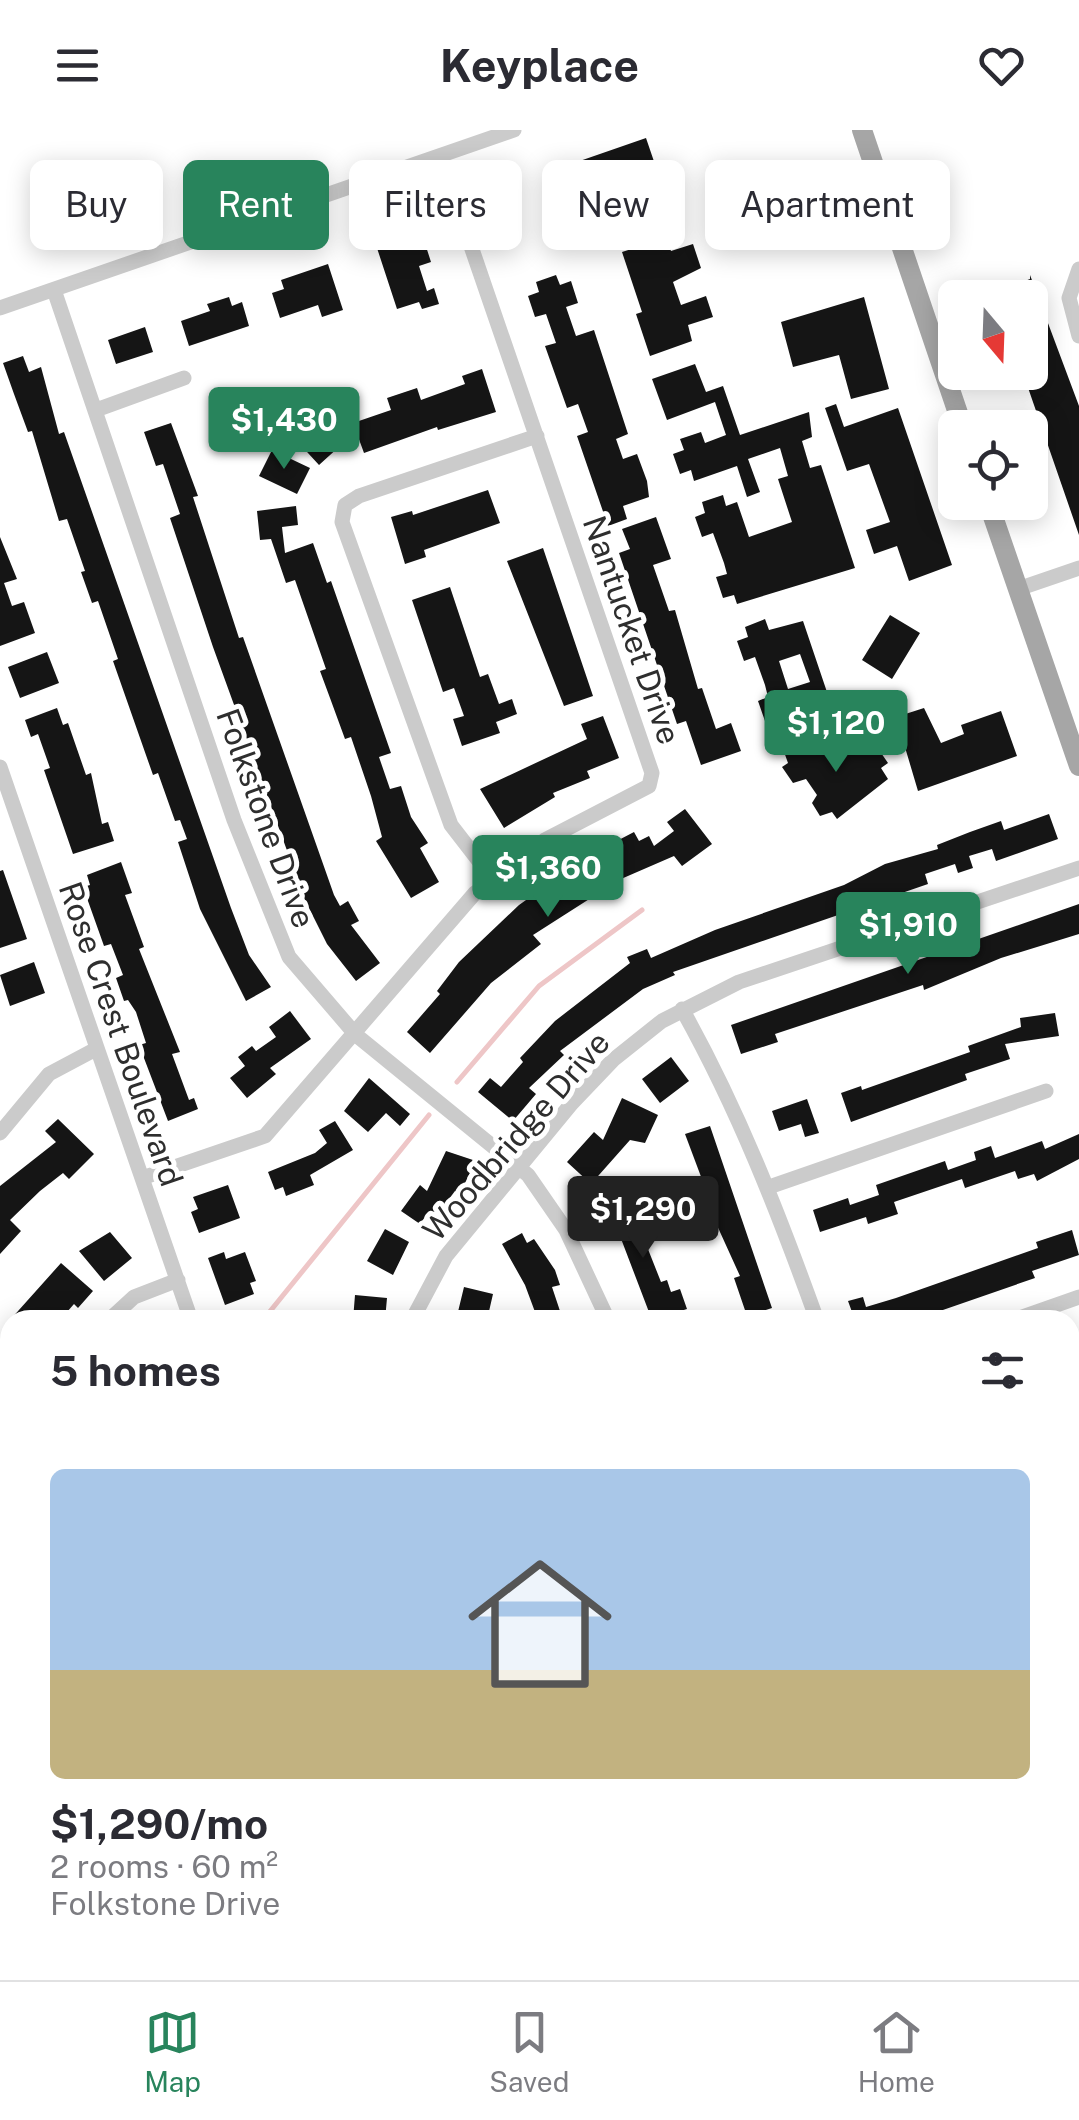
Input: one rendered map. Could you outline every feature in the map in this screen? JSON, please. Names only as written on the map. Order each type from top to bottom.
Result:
[{"type":"main road","points":[[862,130],[957,410]]},
{"type":"main road","points":[[994,520],[1079,766]]},
{"type":"street","points":[[0,308],[514,130]]},
{"type":"street","name":"Nantucket Drive","points":[[142,1178],[265,1136],[356,1035],[436,933],[492,878],[545,840],[645,790],[652,773],[440,156]]},
{"type":"street","points":[[1079,269],[1070,298],[1079,336]]},
{"type":"street","name":"Folkstone Drive","points":[[54,290],[269,914],[288,957],[356,1035],[520,1167],[566,1230],[603,1310]]},
{"type":"street","points":[[96,410],[184,378]]},
{"type":"street","points":[[492,878],[451,825],[342,522],[350,501],[536,436]]},
{"type":"street","points":[[1018,589],[1079,568]]},
{"type":"street","name":"Rose Crest Boulevard","points":[[0,767],[187,1310]]},
{"type":"street","name":"Woodbridge Drive","points":[[417,1310],[446,1256],[613,1060],[682,1009],[738,982],[1079,868]]},
{"type":"street","points":[[682,1009],[722,1080],[769,1187],[812,1310]]},
{"type":"street","points":[[0,1133],[49,1074],[96,1049]]},
{"type":"street","points":[[769,1187],[1046,1091]]},
{"type":"street","points":[[120,1310],[134,1297],[178,1280]]},
{"type":"street","points":[[1044,1310],[1079,1298]]},
{"type":"building","points":[[646,138],[654,160],[583,160]]},
{"type":"building","points":[[693,244],[701,268],[673,282],[681,305],[706,296],[713,317],[688,325],[692,341],[650,356],[636,314],[642,312],[622,252],[685,250]]},
{"type":"building","points":[[378,250],[427,250],[431,262],[419,266],[427,291],[434,288],[439,304],[422,309],[419,302],[397,309]]},
{"type":"building","points":[[328,264],[343,310],[322,317],[318,305],[280,318],[272,293],[284,289],[281,280]]},
{"type":"building","points":[[556,275],[560,285],[571,281],[578,303],[566,307],[576,336],[594,330],[628,434],[616,439],[623,459],[637,454],[647,481],[649,497],[623,506],[627,519],[608,526],[577,436],[588,432],[578,404],[567,408],[545,346],[556,343],[546,314],[535,317],[528,296],[539,292],[536,282]]},
{"type":"building","points":[[229,297],[232,306],[242,302],[249,326],[189,346],[181,321],[210,311],[207,304]]},
{"type":"building","points":[[864,297],[889,389],[851,399],[839,355],[793,367],[781,322]]},
{"type":"building","points":[[1048,323],[1079,406],[1079,535],[1048,445],[1048,410],[1036,410],[1029,390],[1048,390]]},
{"type":"building","points":[[145,327],[153,352],[116,364],[108,340]]},
{"type":"building","points":[[23,356],[29,372],[41,367],[59,434],[64,432],[231,908],[249,955],[271,987],[246,1001],[200,909],[178,842],[187,839],[180,820],[175,821],[158,773],[153,775],[113,661],[118,659],[98,601],[92,603],[67,519],[59,521],[32,431],[28,432],[3,363]]},
{"type":"building","points":[[695,364],[706,392],[723,386],[740,435],[809,412],[812,437],[802,441],[810,468],[821,465],[855,568],[737,604],[734,595],[723,598],[716,577],[727,574],[724,563],[713,533],[702,537],[695,517],[705,513],[702,502],[723,495],[726,506],[737,502],[749,537],[792,522],[778,479],[788,476],[780,448],[748,459],[760,492],[747,497],[737,466],[694,481],[691,470],[680,474],[673,454],[684,450],[680,439],[701,432],[705,443],[726,435],[715,402],[667,420],[652,379]]},
{"type":"building","points":[[482,369],[496,412],[438,430],[437,427],[364,453],[353,423],[391,410],[387,398],[417,388],[421,400],[465,384],[462,376]]},
{"type":"building","points":[[836,404],[844,427],[898,408],[952,565],[909,581],[897,546],[874,554],[866,530],[890,522],[869,464],[847,471],[825,408]]},
{"type":"building","points":[[317,422],[340,446],[319,465],[297,441]]},
{"type":"building","points":[[171,423],[198,496],[193,497],[239,638],[243,637],[334,895],[340,906],[348,901],[359,921],[351,925],[380,963],[356,981],[327,944],[305,900],[170,518],[180,514],[163,464],[156,466],[144,432]]},
{"type":"building","points":[[272,450],[310,468],[297,494],[259,476]]},
{"type":"building","points":[[488,490],[500,523],[424,550],[426,557],[405,564],[391,517],[412,511],[413,515]]},
{"type":"building","points":[[296,506],[298,525],[282,527],[285,553],[313,543],[327,583],[331,581],[391,753],[379,757],[390,789],[401,786],[411,817],[428,843],[420,848],[439,882],[411,898],[376,841],[382,837],[371,796],[351,737],[345,739],[320,671],[326,669],[295,580],[286,583],[271,539],[260,540],[257,511]]},
{"type":"building","points":[[656,517],[671,559],[653,565],[669,611],[675,610],[698,689],[702,688],[716,729],[731,723],[741,751],[701,765],[686,721],[677,724],[619,553],[630,549],[622,529]]},
{"type":"building","points":[[0,537],[17,579],[4,583],[12,606],[24,602],[35,633],[0,646]]},
{"type":"building","points":[[543,548],[593,696],[564,706],[507,561]]},
{"type":"building","points":[[450,587],[480,677],[488,674],[499,704],[512,699],[517,714],[496,722],[500,733],[462,746],[453,719],[464,716],[454,688],[443,692],[412,600]]},
{"type":"building","points":[[890,615],[920,633],[892,679],[862,660]]},
{"type":"building","points":[[765,619],[769,630],[803,621],[829,698],[796,710],[799,720],[779,727],[776,718],[765,721],[758,701],[768,697],[765,685],[755,657],[744,661],[737,641],[748,637],[745,627]],"holes":[[[800,654],[810,682],[788,689],[779,661]]]},
{"type":"building","points":[[47,652],[59,683],[20,698],[8,667]]},
{"type":"building","points":[[57,708],[63,725],[68,723],[86,775],[91,773],[102,824],[108,822],[114,841],[73,854],[44,770],[50,768],[38,734],[31,737],[25,720]]},
{"type":"building","points":[[924,708],[941,743],[964,734],[961,725],[1001,711],[1017,756],[918,791],[896,717]]},
{"type":"building","points":[[603,716],[619,758],[587,771],[590,778],[553,793],[555,797],[504,828],[480,789],[587,739],[581,724]]},
{"type":"building","points":[[800,738],[804,745],[817,741],[832,764],[858,746],[866,750],[877,747],[888,763],[881,768],[888,779],[837,819],[832,812],[820,816],[812,803],[817,795],[806,779],[793,783],[782,767],[788,763],[783,749]]},
{"type":"building","points":[[685,809],[712,844],[682,866],[674,856],[591,892],[594,896],[533,935],[541,944],[491,983],[430,1053],[407,1032],[440,994],[437,991],[459,962],[519,905],[588,856],[634,832],[639,841],[649,836],[654,846],[674,831],[667,822]]},
{"type":"building","points":[[1049,814],[1058,839],[996,861],[992,849],[969,856],[973,868],[958,873],[955,864],[925,874],[928,884],[673,972],[675,975],[643,989],[560,1051],[564,1055],[529,1088],[536,1094],[513,1121],[478,1092],[490,1078],[501,1087],[523,1062],[520,1058],[555,1021],[630,963],[627,957],[647,949],[651,958],[715,930],[844,885],[885,864],[938,849],[937,845],[1001,821],[1004,830]]},
{"type":"building","points":[[121,862],[132,893],[125,895],[144,947],[139,949],[180,1052],[172,1054],[189,1100],[194,1098],[198,1109],[168,1121],[139,1045],[146,1043],[136,1012],[128,1000],[124,1001],[116,978],[123,975],[111,944],[104,946],[83,887],[90,885],[87,875]]},
{"type":"building","points":[[3,870],[27,939],[0,948],[0,871]]},
{"type":"building","points":[[1079,904],[1079,934],[1001,958],[924,990],[923,985],[775,1034],[778,1042],[741,1054],[731,1025]]},
{"type":"building","points":[[34,962],[45,993],[10,1006],[0,975]]},
{"type":"building","points":[[290,1011],[311,1039],[270,1068],[276,1074],[247,1098],[230,1078],[245,1066],[238,1057],[252,1046],[256,1051],[276,1037],[269,1027]]},
{"type":"building","points":[[1055,1013],[1059,1036],[1005,1044],[1010,1059],[965,1074],[967,1080],[851,1122],[841,1093],[861,1086],[862,1090],[970,1052],[968,1046],[1021,1027],[1020,1018]]},
{"type":"building","points":[[671,1057],[689,1081],[660,1103],[642,1079]]},
{"type":"building","points":[[369,1078],[410,1114],[400,1126],[386,1113],[368,1132],[344,1111]]},
{"type":"building","points":[[622,1098],[658,1115],[645,1143],[630,1140],[591,1184],[567,1162],[594,1132],[603,1140]]},
{"type":"building","points":[[807,1099],[819,1133],[805,1137],[801,1124],[779,1131],[772,1111]]},
{"type":"building","points":[[58,1119],[94,1154],[69,1179],[63,1173],[40,1191],[10,1220],[21,1231],[0,1254],[0,1186],[56,1142],[45,1131]]},
{"type":"building","points":[[335,1121],[353,1150],[310,1175],[314,1185],[286,1196],[283,1187],[275,1190],[268,1172],[315,1153],[327,1143],[319,1130]]},
{"type":"building","points":[[710,1126],[772,1308],[745,1310],[734,1278],[740,1276],[715,1221],[698,1227],[692,1212],[702,1209],[700,1201],[709,1198],[685,1134]]},
{"type":"building","points":[[1079,1134],[1079,1159],[1037,1181],[1034,1174],[1018,1179],[1015,1171],[965,1188],[962,1179],[894,1202],[898,1214],[868,1224],[866,1217],[820,1232],[813,1210],[848,1198],[850,1205],[879,1195],[876,1185],[945,1161],[948,1170],[976,1160],[974,1152],[991,1146],[995,1158],[1042,1141],[1045,1149]]},
{"type":"building","points":[[446,1151],[476,1161],[460,1193],[455,1191],[434,1219],[427,1214],[420,1224],[401,1211],[420,1185],[427,1191]]},
{"type":"building","points":[[228,1185],[240,1218],[199,1233],[191,1212],[198,1209],[193,1197]]},
{"type":"building","points":[[625,1191],[661,1282],[667,1280],[671,1292],[680,1289],[687,1309],[648,1310],[620,1236],[615,1238],[608,1223],[614,1220],[605,1200]]},
{"type":"building","points":[[385,1229],[409,1242],[393,1275],[367,1261]]},
{"type":"building","points":[[1072,1230],[1079,1255],[1032,1271],[1035,1278],[943,1310],[851,1310],[848,1301],[863,1297],[866,1307],[896,1298],[1038,1248],[1036,1242]]},
{"type":"building","points":[[110,1232],[132,1258],[104,1281],[79,1251]]},
{"type":"building","points":[[522,1233],[527,1243],[534,1239],[555,1270],[560,1285],[552,1287],[560,1310],[534,1310],[502,1244]]},
{"type":"building","points":[[224,1252],[226,1259],[245,1252],[256,1281],[250,1283],[254,1294],[225,1305],[208,1258]]},
{"type":"building","points":[[61,1263],[93,1291],[78,1308],[74,1304],[69,1310],[19,1310]]},
{"type":"building","points":[[464,1287],[493,1294],[489,1310],[458,1310]]},
{"type":"building","points":[[355,1295],[387,1298],[386,1310],[354,1310]]},
{"type":"waterway","points":[[457,1082],[539,986],[642,910]]},
{"type":"waterway","points":[[271,1310],[429,1115]]}]
